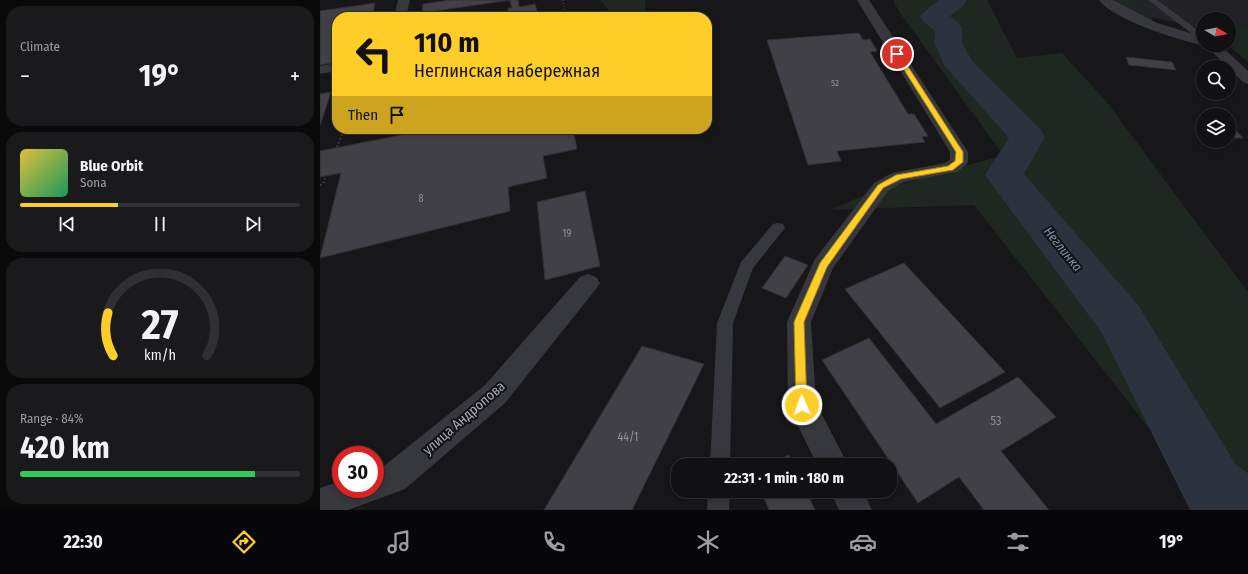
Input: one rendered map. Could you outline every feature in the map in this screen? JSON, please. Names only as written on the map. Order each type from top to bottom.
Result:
[{"type":"street","points":[[401,12],[404,0]]},
{"type":"street","points":[[829,458],[802,405],[799,322],[823,266],[881,187],[899,177],[950,168],[959,162],[959,152],[863,0]]},
{"type":"street","points":[[1105,0],[1143,22],[1168,33],[1196,39]]},
{"type":"street","points":[[1219,52],[1248,79]]},
{"type":"street","points":[[320,70],[332,68]]},
{"type":"street","name":"улица Андропова","points":[[384,482],[394,478],[495,394],[588,283]]},
{"type":"street","points":[[320,504],[338,498]]},
{"type":"street","points":[[850,498],[856,510]]},
{"type":"lane","points":[[1152,0],[1196,33]]},
{"type":"lane","points":[[720,458],[725,323],[746,266],[778,228]]},
{"type":"lane","points":[[718,510],[719,498]]},
{"type":"path","points":[[563,0],[564,12]]},
{"type":"path","points":[[337,147],[342,134]]},
{"type":"path","points":[[320,185],[326,176]]},
{"type":"shaded area","points":[[600,0],[645,0],[646,12],[611,12]]},
{"type":"shaded area","points":[[893,0],[987,0],[1017,58],[1062,53],[1106,101],[1248,292],[1248,467],[1244,510],[1213,510],[974,205],[830,210],[862,196],[1003,155],[900,13]]},
{"type":"shaded area","points":[[1106,0],[1248,0],[1248,26],[1236,27],[1236,12],[1196,12],[1196,27],[1121,11]]},
{"type":"shaded area","points":[[1113,0],[1130,0],[1154,20],[1145,20]]},
{"type":"shaded area","points":[[1248,26],[1248,62],[1236,52],[1236,27]]},
{"type":"building","points":[[450,0],[510,0],[429,12],[422,12],[423,4]]},
{"type":"building","points":[[510,0],[518,0],[519,7],[535,4],[537,11],[508,12],[508,8],[512,8]]},
{"type":"building","points":[[375,3],[373,12],[332,12],[332,63],[320,65],[320,11]]},
{"type":"building","points":[[859,33],[863,40],[870,39],[877,51],[870,52],[908,114],[914,114],[928,136],[922,137],[925,142],[837,151],[841,161],[808,165],[767,40]]},
{"type":"building","points":[[1126,57],[1172,62],[1176,70],[1129,65]]},
{"type":"building","points":[[331,92],[320,126],[320,94]]},
{"type":"building","points":[[1236,130],[1243,138],[1236,138]]},
{"type":"building","points":[[406,134],[574,134],[577,149],[543,156],[547,178],[508,187],[510,211],[320,258],[341,173],[320,177],[320,151]]},
{"type":"building","points":[[585,191],[600,266],[545,280],[537,202]]},
{"type":"building","points":[[785,256],[808,265],[786,298],[762,288]]},
{"type":"building","points":[[904,263],[1005,372],[940,408],[845,289]]},
{"type":"building","points":[[869,338],[936,424],[1018,377],[1056,417],[1001,451],[1049,510],[984,510],[959,477],[918,503],[897,472],[897,458],[888,458],[822,360]]},
{"type":"building","points":[[642,346],[704,364],[632,510],[544,510]]},
{"type":"building","points":[[789,455],[790,458],[782,458]]},
{"type":"building","points":[[764,498],[809,498],[815,510],[769,510]]},
{"type":"waterway","name":"Неглинка","points":[[955,0],[933,17],[949,28],[948,42],[959,65],[1027,137],[1004,175],[1120,319],[1213,488],[1248,509]]},
{"type":"route","points":[[802,405],[799,322],[823,266],[881,187],[899,177],[950,168],[959,162],[959,152],[897,54]]}]
